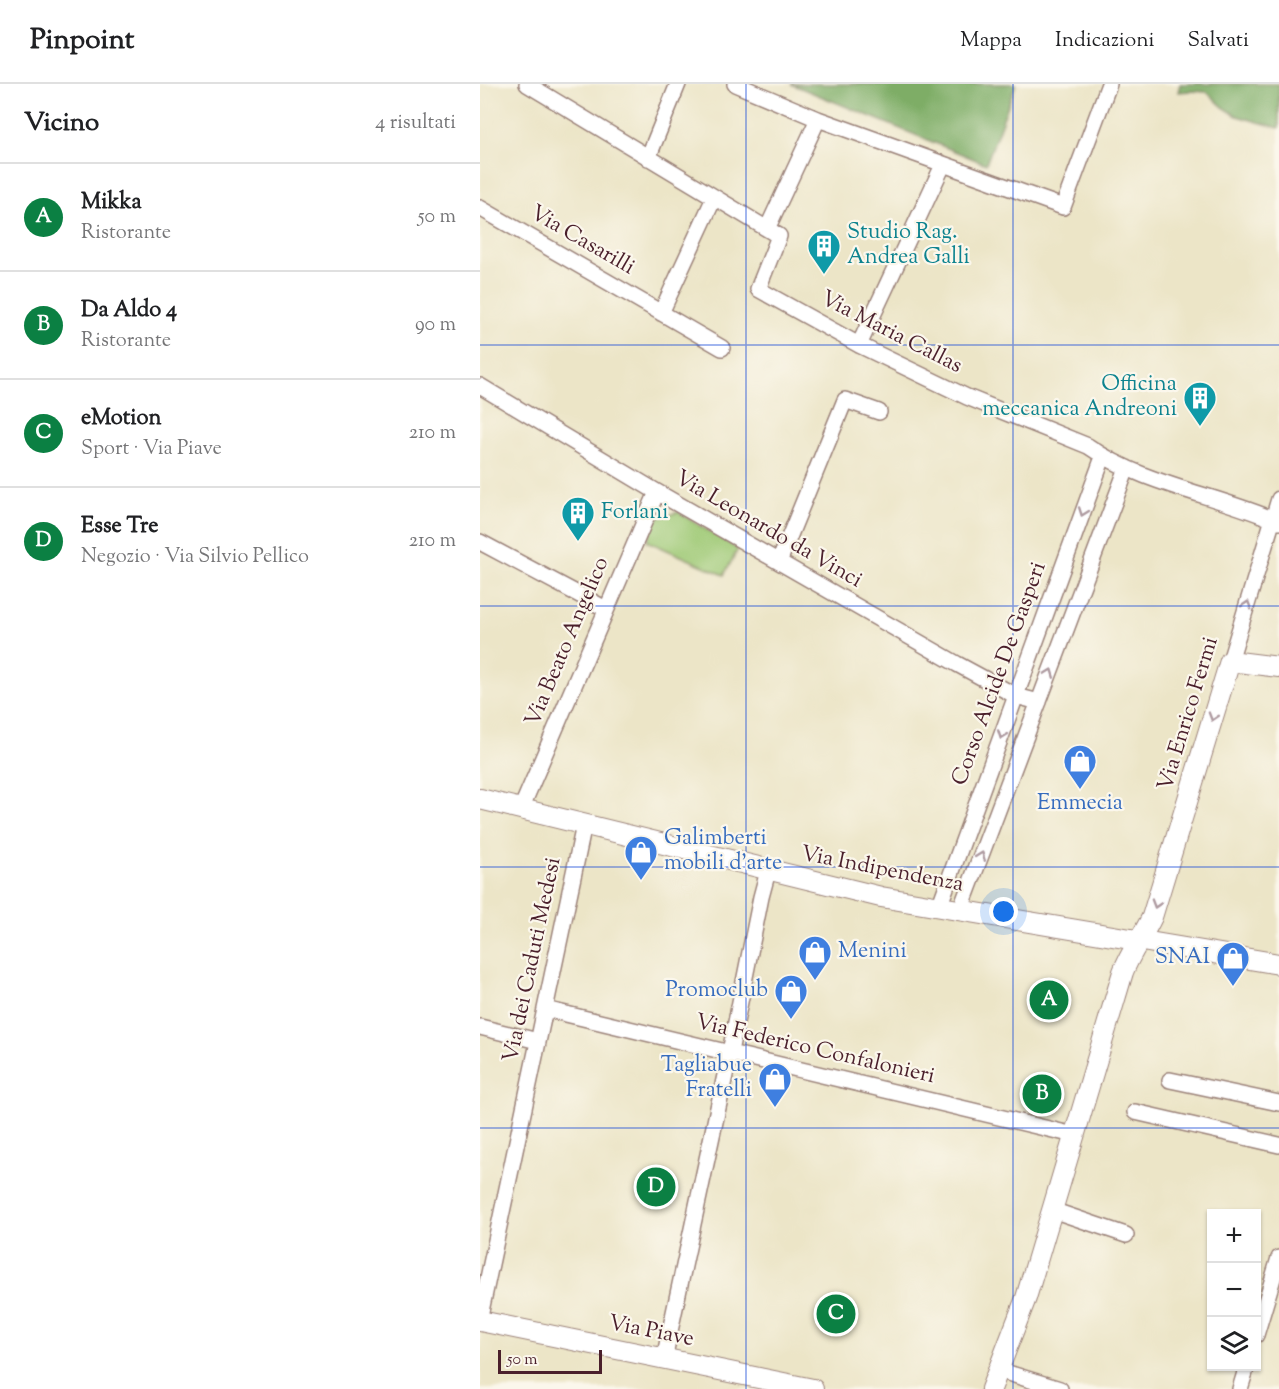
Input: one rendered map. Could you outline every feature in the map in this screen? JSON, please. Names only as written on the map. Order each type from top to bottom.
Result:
[{"type":"street","points":[[527,84],[767,229],[818,119]]},
{"type":"street","points":[[648,158],[678,84]]},
{"type":"street","points":[[735,84],[818,119],[1063,207],[1109,84]]},
{"type":"street","points":[[859,345],[943,165]]},
{"type":"street","points":[[661,313],[714,198]]},
{"type":"street","name":"Via Casarilli","points":[[480,208],[722,348]]},
{"type":"street","name":"Via Maria Callas","points":[[767,229],[778,236],[758,289],[859,345],[967,397],[1088,446],[1103,457],[1127,468],[1276,521]]},
{"type":"street","name":"Via Leonardo da Vinci","points":[[480,386],[779,562],[1017,696],[1039,702]]},
{"type":"street","points":[[779,562],[845,400],[879,412]]},
{"type":"street","name":"Corso Alcide De Gasperi","points":[[939,907],[1103,457]]},
{"type":"street","name":"Corso Alcide De Gasperi","points":[[960,910],[1127,468]]},
{"type":"street","name":"Via Beato Angelico","points":[[521,809],[657,492]]},
{"type":"street","name":"Via Enrico Fermi","points":[[1026,1298],[1123,972],[1152,917],[1230,661],[1276,521],[1279,499]]},
{"type":"street","points":[[480,542],[606,609]]},
{"type":"street","points":[[1230,661],[1279,667]]},
{"type":"street","name":"Via Indipendenza","points":[[480,799],[881,897],[1279,964]]},
{"type":"street","name":"Via dei Caduti Medesi","points":[[480,1316],[584,825]]},
{"type":"street","points":[[664,1359],[768,871]]},
{"type":"street","name":"Via Federico Confalonieri","points":[[545,1009],[1074,1135]]},
{"type":"street","points":[[480,1027],[538,1041]]},
{"type":"street","points":[[1170,1080],[1279,1103]]},
{"type":"street","points":[[1135,1112],[1279,1145]]},
{"type":"street","points":[[1052,1210],[1126,1235]]},
{"type":"street","points":[[1261,1325],[1275,1289],[1279,1258]]},
{"type":"street","points":[[1026,1298],[994,1380],[1060,1389]]},
{"type":"street","points":[[975,1389],[982,1381],[1004,1333],[1026,1298]]},
{"type":"street","name":"Via Piave","points":[[480,1322],[813,1389]]},
{"type":"street","points":[[1240,1389],[1245,1371]]},
{"type":"green space","points":[[791,84],[1016,84],[986,164]]},
{"type":"green space","points":[[1180,84],[1279,84],[1279,128],[1237,116],[1207,92],[1178,92]]},
{"type":"green space","points":[[678,512],[738,549],[724,575],[647,541],[656,519]]},
{"type":"place","name":"Studio Rag. Andrea Galli","points":[[824,275]]},
{"type":"place","name":"Officina meccanica Andreoni","points":[[1200,427]]},
{"type":"place","name":"Forlani","points":[[578,542]]},
{"type":"place","name":"Emmecia","points":[[1080,790]]},
{"type":"place","name":"Galimberti mobili d'arte","points":[[641,881]]},
{"type":"place","name":"Menini","points":[[815,981]]},
{"type":"place","name":"SNAI","points":[[1233,987]]},
{"type":"place","name":"Mikka","points":[[1049,1000]]},
{"type":"place","name":"Promoclub","points":[[791,1020]]},
{"type":"place","name":"Da Aldo 4","points":[[1042,1094]]},
{"type":"place","name":"Tagliabue Fratelli","points":[[775,1108]]},
{"type":"place","name":"Esse Tre","points":[[656,1187]]},
{"type":"place","name":"eMotion","points":[[836,1314]]}]
